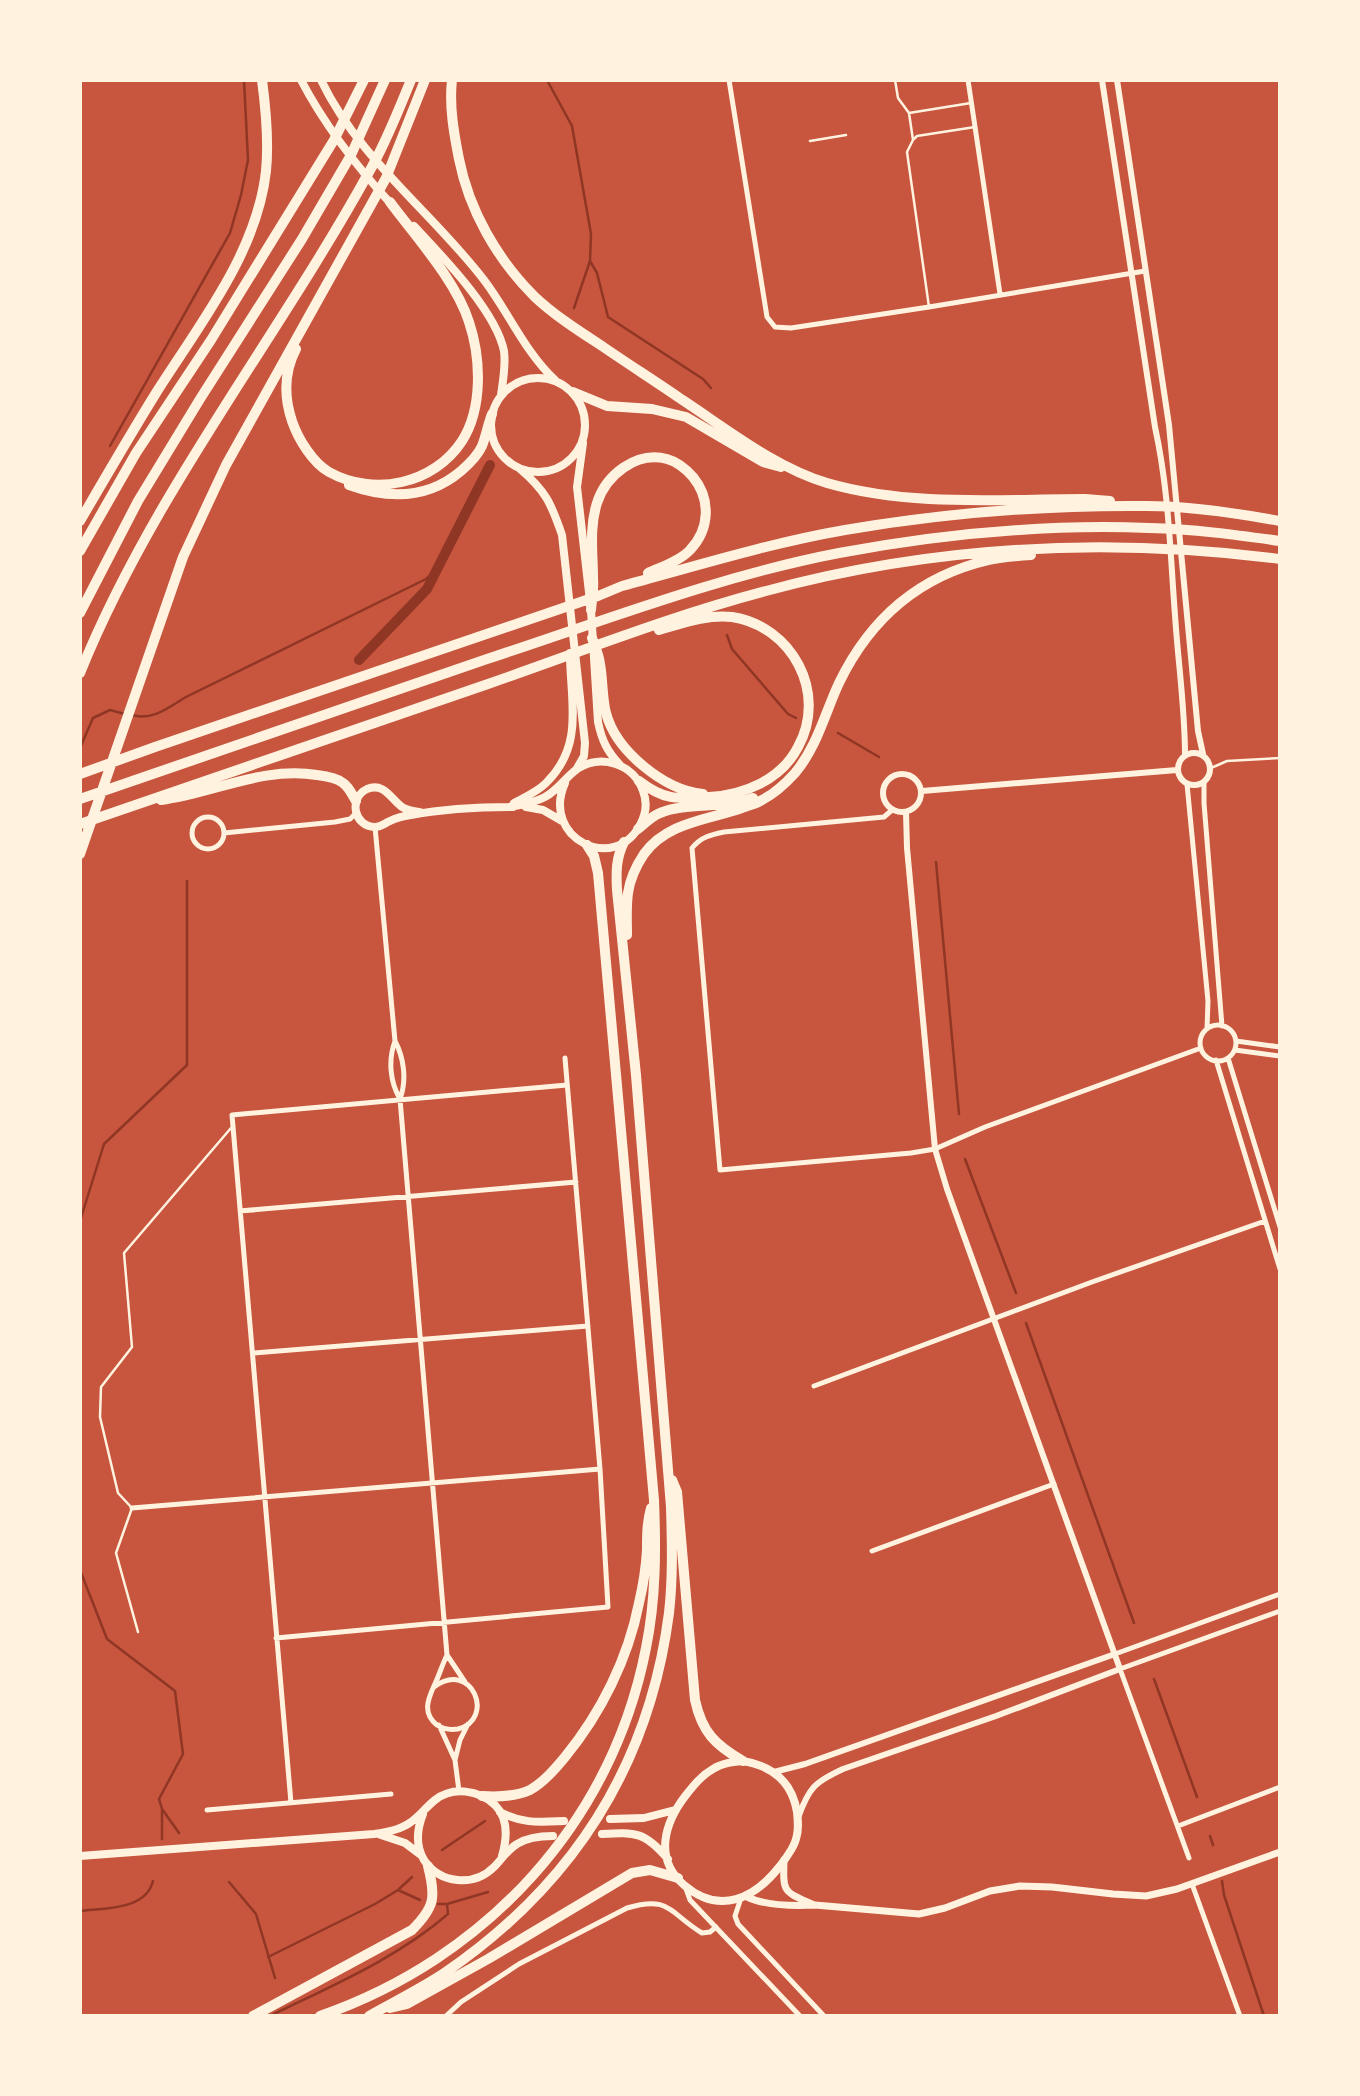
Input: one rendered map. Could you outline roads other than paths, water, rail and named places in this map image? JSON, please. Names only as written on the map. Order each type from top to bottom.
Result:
[{"type":"highway","points":[[80,521],[220,292],[244,247],[257,212],[266,171],[267,117],[262,80]]},
{"type":"highway","points":[[80,551],[136,453],[211,340],[334,141],[364,80]]},
{"type":"highway","points":[[80,613],[138,501],[351,155],[386,80]]},
{"type":"highway","points":[[80,673],[126,573],[188,463],[305,282],[371,170],[411,80]]},
{"type":"highway","points":[[80,854],[183,557],[226,465],[386,178],[425,80]]},
{"type":"highway","points":[[453,80],[451,90],[454,136],[465,187],[489,238],[510,270],[535,297],[577,330],[752,446],[798,473]]},
{"type":"highway","points":[[329,472],[373,485],[402,483],[433,471],[451,455],[463,439],[474,414],[478,383],[476,350],[469,320],[450,280],[390,202]]},
{"type":"highway","points":[[338,265],[292,356],[286,377],[287,405],[295,430],[314,459],[346,484],[371,493],[400,495],[427,491],[450,480],[467,466],[482,446],[492,415]]},
{"type":"highway","points":[[573,392],[607,406],[652,409],[686,417],[764,462],[828,483],[870,492],[930,499],[1085,499],[1198,509],[1279,521]]},
{"type":"highway","points":[[590,610],[593,579],[592,529],[597,504],[605,486],[622,467],[645,458],[667,459],[684,468],[701,487],[707,506],[704,527],[690,551],[622,586]]},
{"type":"highway","points":[[80,775],[622,586],[768,547],[843,530],[961,514],[1029,509],[1149,506]]},
{"type":"highway","points":[[80,563],[96,525]]},
{"type":"highway","points":[[80,799],[626,612],[757,573],[837,553],[915,540],[1029,529],[1149,528],[1279,541]]},
{"type":"highway","points":[[628,988],[628,891],[636,866],[649,848],[665,834],[689,822],[761,801],[795,773],[813,747],[839,684],[869,632],[897,605],[924,585],[951,571],[990,560],[1083,547]]},
{"type":"highway","points":[[83,823],[624,637],[764,591],[831,575],[958,554],[1018,549],[1152,547],[1279,559]]},
{"type":"highway","points":[[624,637],[700,618],[731,617],[754,623],[776,636],[792,653],[804,674],[809,699],[807,723],[798,747],[784,766],[765,782],[743,792],[724,796],[675,800],[664,797],[639,781]]},
{"type":"highway","points":[[593,638],[600,663],[606,712],[613,733],[625,748],[658,777],[678,788],[724,796]]},
{"type":"highway","points":[[140,803],[184,797],[254,777],[302,772],[330,777],[343,783],[356,801]]},
{"type":"highway","points":[[638,829],[658,813],[748,800],[780,787]]},
{"type":"highway","points":[[373,2014],[442,1974],[499,1932],[548,1885],[594,1824],[623,1771],[652,1694],[669,1612],[672,1542],[628,988],[615,870],[624,842]]},
{"type":"highway","points":[[320,2015],[386,1987],[419,1969],[467,1938],[506,1905],[524,1885],[579,1817],[604,1772],[628,1714],[647,1648],[655,1576],[654,1500],[598,873],[594,856],[587,845]]},
{"type":"highway","points":[[668,1470],[677,1492],[698,1715],[714,1741],[743,1761]]},
{"type":"highway","points":[[482,1796],[514,1795],[529,1790],[545,1779],[577,1743],[606,1695],[621,1665],[638,1608],[645,1570],[647,1522],[654,1500]]},
{"type":"highway","points":[[253,2015],[412,1930],[428,1914],[434,1898],[428,1866]]},
{"type":"highway","points":[[373,2014],[407,2004],[632,1873],[650,1870],[682,1882]]},
{"type":"main road","points":[[301,80],[331,130],[366,176],[439,253],[489,315],[498,331],[504,352],[501,395],[492,415],[491,432],[502,455],[537,483],[551,503],[562,535],[585,743],[584,756],[565,783],[542,799],[509,807]]},
{"type":"main road","points":[[321,80],[357,136],[483,279],[541,367],[573,392],[580,402],[586,416],[577,487],[593,638],[598,722],[601,739],[607,751],[639,781],[646,805],[644,818],[638,829],[624,842],[606,848],[587,845],[573,836],[554,815],[533,807],[423,813],[375,827],[363,823],[356,813],[356,801],[364,791],[383,789],[407,809],[423,813]]},
{"type":"main road","points":[[501,395],[510,386],[523,380],[539,377],[555,380]]},
{"type":"main road","points":[[519,468],[534,472],[552,470],[575,456],[583,443]]},
{"type":"main road","points":[[509,807],[547,782],[570,748],[573,718],[570,675],[571,617]]},
{"type":"main road","points":[[576,770],[597,762],[620,765]]},
{"type":"main road","points":[[563,822],[559,802],[565,783]]},
{"type":"main road","points":[[389,821],[394,811],[393,799]]},
{"type":"main road","points":[[668,1858],[665,1837],[675,1810],[694,1784],[708,1772],[727,1763],[743,1761],[759,1764],[774,1772],[794,1798],[798,1820],[796,1842],[769,1880],[744,1898]]},
{"type":"main road","points":[[553,1836],[526,1839],[502,1856],[485,1874],[461,1881],[439,1875],[428,1866],[417,1842],[418,1826],[432,1802],[459,1791],[482,1796],[500,1812],[528,1823],[564,1821]]},
{"type":"main road","points":[[610,1819],[643,1818],[675,1810]]},
{"type":"main road","points":[[500,1812],[505,1823],[507,1840],[502,1856]]},
{"type":"main road","points":[[80,1858],[374,1834],[397,1830],[424,1813]]},
{"type":"main road","points":[[602,1833],[641,1835],[656,1844],[682,1882],[699,1895],[712,1899],[744,1898],[799,1906],[919,1914],[945,1908],[990,1891],[1020,1886],[1052,1886],[1146,1896],[1192,1884],[1279,1852]]},
{"type":"main road","points":[[374,1834],[405,1843],[421,1855]]},
{"type":"main road","points":[[784,1860],[783,1884],[787,1891],[796,1898],[815,1905]]},
{"type":"street","points":[[729,80],[766,317],[775,327],[791,328],[1146,271]]},
{"type":"street","points":[[968,80],[1000,295]]},
{"type":"street","points":[[1102,80],[1170,523],[1185,731],[1185,755],[1178,764],[1178,769],[1182,780],[1193,785],[1204,782],[1210,775],[1211,768],[1203,754],[1198,731],[1169,425],[1116,80]]},
{"type":"street","points":[[1185,755],[1197,752],[1203,754]]},
{"type":"street","points":[[922,791],[1178,769]]},
{"type":"street","points":[[898,775],[916,779],[922,791],[916,807],[906,812],[892,810],[883,794],[887,781],[898,775]]},
{"type":"street","points":[[1204,782],[1222,1026]]},
{"type":"street","points":[[1187,783],[1208,1001],[1207,1029]]},
{"type":"street","points":[[892,810],[884,817],[708,835],[692,848],[720,1170],[935,1149],[985,1127],[1201,1048]]},
{"type":"street","points":[[906,812],[935,1149],[947,1189],[1189,1858]]},
{"type":"street","points":[[224,832],[335,822],[350,819],[356,813]]},
{"type":"street","points":[[211,817],[220,822],[224,832],[218,845],[208,849],[194,842],[191,832],[196,822],[211,817]]},
{"type":"street","points":[[375,827],[395,1041],[401,1053],[404,1087],[400,1099],[447,1655],[429,1693],[427,1710],[430,1718],[439,1726],[455,1760],[459,1791]]},
{"type":"street","points":[[1222,1026],[1230,1029],[1236,1041],[1235,1049],[1228,1058],[1216,1060],[1205,1055],[1201,1048],[1201,1037],[1207,1029],[1222,1026]]},
{"type":"street","points":[[395,1041],[390,1054],[393,1088],[400,1099]]},
{"type":"street","points":[[1236,1041],[1279,1047]]},
{"type":"street","points":[[1235,1049],[1279,1056]]},
{"type":"street","points":[[276,1638],[608,1607],[600,1469],[565,1058]]},
{"type":"street","points":[[1228,1058],[1279,1227]]},
{"type":"street","points":[[1216,1060],[1279,1269]]},
{"type":"street","points":[[291,1803],[232,1115],[567,1085]]},
{"type":"street","points":[[240,1211],[576,1182]]},
{"type":"street","points":[[814,1386],[1265,1221]]},
{"type":"street","points":[[253,1353],[588,1326]]},
{"type":"street","points":[[132,1508],[600,1469]]},
{"type":"street","points":[[872,1551],[1054,1484]]},
{"type":"street","points":[[774,1772],[815,1761],[1279,1594]]},
{"type":"street","points":[[798,1820],[806,1797],[820,1780],[844,1769],[1279,1611]]},
{"type":"street","points":[[447,1655],[477,1702],[473,1718],[460,1740],[455,1760]]},
{"type":"street","points":[[434,1686],[450,1679],[465,1682]]},
{"type":"street","points":[[439,1726],[452,1730],[468,1724]]},
{"type":"street","points":[[1178,1826],[1279,1787]]},
{"type":"street","points":[[208,1810],[391,1794]]},
{"type":"street","points":[[682,1882],[690,1899],[800,2015]]},
{"type":"street","points":[[1192,1884],[1240,2015]]},
{"type":"street","points":[[744,1898],[735,1916],[738,1924],[824,2015]]},
{"type":"street","points":[[446,2015],[519,1964],[627,1908],[642,1903],[659,1903],[673,1910],[702,1933],[710,1932],[716,1927]]},
{"type":"lane","points":[[895,80],[898,98],[909,113],[913,140]]},
{"type":"lane","points":[[909,113],[971,103]]},
{"type":"lane","points":[[929,307],[907,152],[917,136],[975,127]]},
{"type":"lane","points":[[810,141],[846,135]]},
{"type":"lane","points":[[1211,768],[1227,761],[1279,758]]},
{"type":"lane","points":[[138,1632],[116,1553],[132,1508],[118,1493],[100,1417],[101,1387],[132,1347],[124,1253],[233,1125]]},
{"type":"waterway","points":[[110,446],[230,233],[248,160],[244,80]]},
{"type":"waterway","points":[[547,80],[572,126],[591,234],[590,261],[574,308]]},
{"type":"waterway","points":[[590,261],[597,273],[608,317],[703,379],[711,388]]},
{"type":"waterway","points":[[359,660],[427,589],[490,465]]},
{"type":"waterway","points":[[132,715],[154,715],[426,579],[436,570]]},
{"type":"waterway","points":[[727,635],[732,649],[788,714],[796,718]]},
{"type":"waterway","points":[[80,748],[93,718],[110,710],[125,714]]},
{"type":"waterway","points":[[838,733],[879,757]]},
{"type":"waterway","points":[[936,862],[959,1114]]},
{"type":"waterway","points":[[80,1221],[104,1144],[187,1065],[187,881]]},
{"type":"waterway","points":[[965,1159],[1016,1293]]},
{"type":"waterway","points":[[1026,1323],[1134,1623]]},
{"type":"waterway","points":[[80,1570],[107,1639],[175,1691],[183,1754],[159,1799],[162,1809],[179,1833]]},
{"type":"waterway","points":[[1154,1679],[1197,1797]]},
{"type":"waterway","points":[[162,1811],[162,1839]]},
{"type":"waterway","points":[[442,1850],[485,1821]]},
{"type":"waterway","points":[[1210,1836],[1213,1845]]},
{"type":"waterway","points":[[268,1957],[375,1904],[398,1890],[412,1877]]},
{"type":"waterway","points":[[80,1911],[112,1908],[133,1902],[142,1898],[153,1881]]},
{"type":"waterway","points":[[1222,1881],[1224,1895],[1264,2016]]},
{"type":"waterway","points":[[229,1882],[256,1914],[275,1978]]},
{"type":"waterway","points":[[398,1890],[420,1900]]},
{"type":"waterway","points":[[438,1904],[447,1904],[488,1892]]},
{"type":"waterway","points":[[270,2016],[362,1971],[407,1945],[448,1914],[447,1904]]}]
